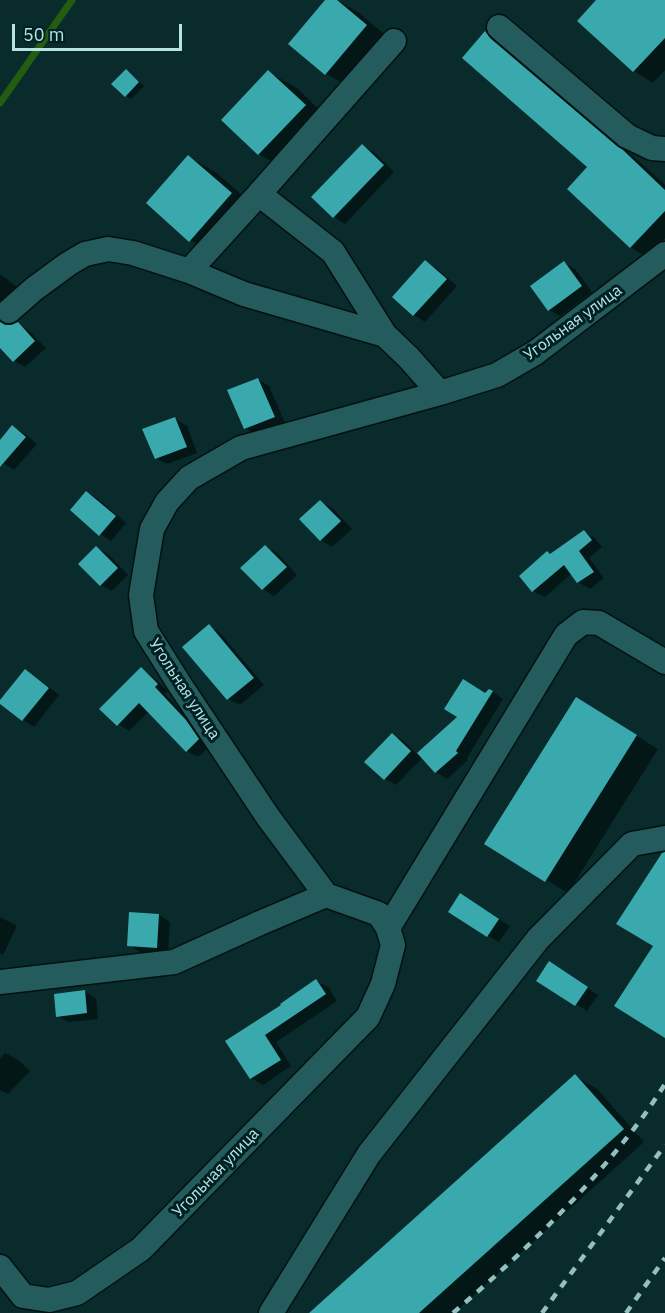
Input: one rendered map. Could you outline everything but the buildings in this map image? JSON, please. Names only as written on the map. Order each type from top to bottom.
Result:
[{"type":"street","points":[[499,27],[627,136],[652,148],[665,150]]},
{"type":"street","points":[[189,271],[394,41]]},
{"type":"street","points":[[259,194],[333,252],[385,335],[410,358],[440,393]]},
{"type":"street","points":[[9,311],[68,264],[85,254],[108,249],[132,253],[189,271],[244,294],[385,335]]},
{"type":"street","name":"Угольная улица","points":[[326,895],[268,818],[146,631],[141,595],[152,529],[167,502],[189,478],[241,448],[497,375],[535,353],[665,254]]},
{"type":"street","points":[[0,981],[174,962],[326,895],[379,914],[388,928],[566,635],[583,622],[599,623],[665,662]]},
{"type":"street","points":[[272,1313],[369,1154],[538,939],[632,844],[665,838]]},
{"type":"street","name":"Угольная улица","points":[[0,1267],[18,1305],[77,1293],[141,1250],[368,1017],[383,984],[393,945],[388,928]]},
{"type":"waterway","points":[[0,103],[72,0]]},
{"type":"railway","points":[[453,1313],[526,1247],[572,1200],[616,1152],[665,1084]]},
{"type":"railway","points":[[542,1313],[665,1145]]},
{"type":"railway","points":[[626,1313],[665,1258]]}]
